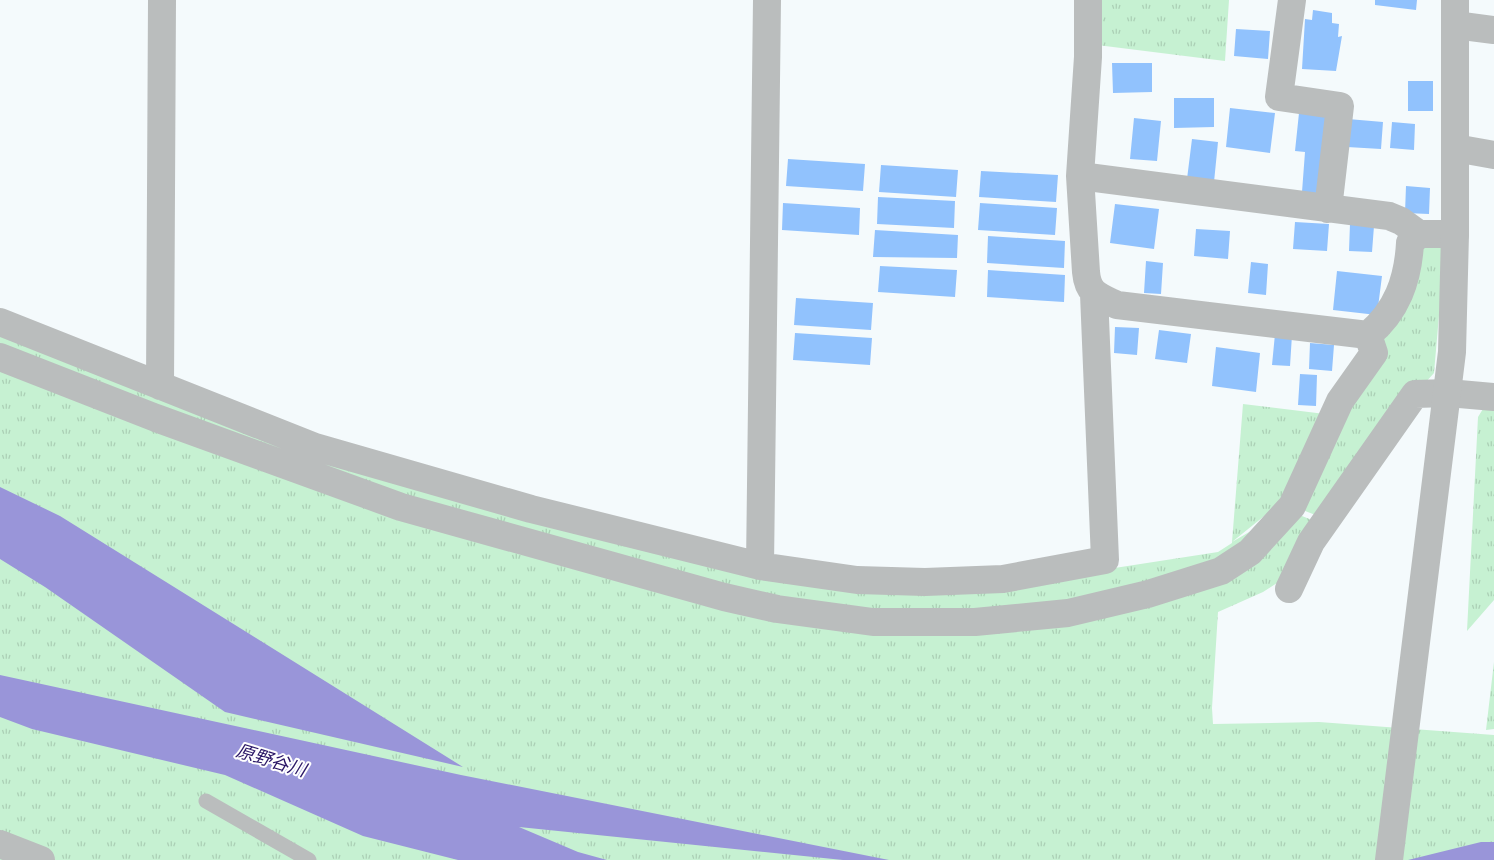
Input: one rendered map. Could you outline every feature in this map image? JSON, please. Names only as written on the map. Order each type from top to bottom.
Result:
[{"type":"street","points":[[160,386],[162,0]]},
{"type":"street","points":[[760,566],[767,0]]},
{"type":"street","points":[[1088,0],[1088,57],[1080,176],[1087,285],[1094,294],[1117,305],[1368,335],[1383,323],[1403,289],[1409,267],[1410,243],[1419,234]]},
{"type":"street","points":[[1292,0],[1279,97],[1340,106],[1328,209]]},
{"type":"street","points":[[1389,860],[1452,352],[1455,234],[1455,13],[1494,30]]},
{"type":"street","points":[[1455,148],[1494,155]]},
{"type":"street","points":[[1080,176],[1389,216],[1419,234],[1455,234]]},
{"type":"street","points":[[0,322],[314,447],[530,509],[760,566],[857,580],[925,582],[1003,579],[1105,560],[1094,294]]},
{"type":"street","points":[[0,358],[156,418],[401,507],[724,597],[777,609],[873,622],[975,622],[1068,613],[1148,594],[1220,571],[1250,552],[1292,506],[1340,401],[1374,353],[1368,335]]},
{"type":"street","points":[[1289,589],[1311,542],[1415,394],[1448,393],[1494,397]]},
{"type":"street","points":[[1292,506],[1321,527]]},
{"type":"street","points":[[0,844],[41,860]]},
{"type":"lane","points":[[206,801],[309,860]]},
{"type":"green space","points":[[1098,0],[1229,0],[1225,61],[1097,45]]},
{"type":"green space","points":[[1414,238],[1445,246],[1434,373],[1415,394],[1326,519],[1292,506]]},
{"type":"green space","points":[[0,326],[608,539],[992,587],[1218,552],[1287,510],[1312,520],[1291,574],[1263,592],[1218,612],[1212,708],[1213,724],[1319,722],[1494,735],[1494,860],[0,860]]},
{"type":"green space","points":[[1494,391],[1494,600],[1467,631],[1478,417]]},
{"type":"green space","points":[[1243,404],[1325,414],[1279,504],[1232,542]]},
{"type":"green space","points":[[1494,662],[1494,729],[1486,730]]},
{"type":"water","points":[[0,487],[60,516],[463,767],[225,712],[45,587],[0,559]]},
{"type":"water","name":"原野谷川","points":[[0,675],[461,775],[889,860],[843,860],[519,827],[578,852],[607,860],[458,860],[363,836],[225,775],[32,729],[0,717]]},
{"type":"water","points":[[1481,842],[1494,842],[1494,860],[1408,860]]},
{"type":"building","points":[[1375,0],[1417,0],[1416,10],[1375,5]]},
{"type":"building","points":[[1313,10],[1332,13],[1332,23],[1339,24],[1338,37],[1342,36],[1336,71],[1302,69],[1305,19],[1312,20]]},
{"type":"building","points":[[1236,29],[1270,31],[1268,59],[1234,56]]},
{"type":"building","points":[[1112,63],[1152,63],[1152,92],[1113,93]]},
{"type":"building","points":[[1408,81],[1433,81],[1433,111],[1408,111]]},
{"type":"building","points":[[1174,98],[1214,98],[1214,127],[1174,128]]},
{"type":"building","points":[[1230,108],[1275,113],[1270,153],[1226,147]]},
{"type":"building","points":[[1299,113],[1330,116],[1324,194],[1302,192],[1305,152],[1295,151]]},
{"type":"building","points":[[1134,118],[1161,121],[1157,161],[1130,159]]},
{"type":"building","points":[[1348,119],[1383,122],[1381,149],[1347,147]]},
{"type":"building","points":[[1392,122],[1415,124],[1414,150],[1390,148]]},
{"type":"building","points":[[1192,139],[1218,142],[1214,182],[1187,179]]},
{"type":"building","points":[[788,159],[865,164],[863,191],[786,186]]},
{"type":"building","points":[[881,165],[958,170],[956,197],[879,192]]},
{"type":"building","points":[[981,171],[1058,175],[1056,202],[979,197]]},
{"type":"building","points":[[1406,186],[1430,188],[1429,214],[1405,213]]},
{"type":"building","points":[[878,197],[955,201],[954,228],[877,224]]},
{"type":"building","points":[[783,203],[860,208],[859,235],[782,230]]},
{"type":"building","points":[[980,203],[1057,208],[1055,235],[978,230]]},
{"type":"building","points":[[1115,204],[1159,209],[1154,249],[1110,243]]},
{"type":"building","points":[[1295,222],[1329,224],[1327,251],[1293,249]]},
{"type":"building","points":[[1350,224],[1374,226],[1372,252],[1349,251]]},
{"type":"building","points":[[1196,229],[1230,231],[1228,259],[1194,256]]},
{"type":"building","points":[[875,230],[958,235],[957,258],[873,257]]},
{"type":"building","points":[[988,236],[1065,241],[1064,268],[987,263]]},
{"type":"building","points":[[1146,261],[1163,263],[1161,294],[1144,293]]},
{"type":"building","points":[[1251,262],[1268,264],[1266,295],[1248,293]]},
{"type":"building","points":[[880,266],[957,270],[955,297],[878,292]]},
{"type":"building","points":[[988,270],[1065,275],[1064,302],[987,297]]},
{"type":"building","points":[[1337,271],[1382,276],[1377,315],[1333,310]]},
{"type":"building","points":[[796,298],[873,303],[871,330],[794,325]]},
{"type":"building","points":[[1115,327],[1139,328],[1137,355],[1114,353]]},
{"type":"building","points":[[1159,330],[1191,334],[1187,363],[1155,359]]},
{"type":"building","points":[[795,333],[872,338],[870,365],[793,360]]},
{"type":"building","points":[[1275,334],[1292,335],[1290,366],[1272,365]]},
{"type":"building","points":[[1310,343],[1334,345],[1332,371],[1309,369]]},
{"type":"building","points":[[1216,347],[1260,353],[1256,392],[1212,386]]},
{"type":"building","points":[[1300,374],[1317,375],[1316,406],[1298,405]]}]
